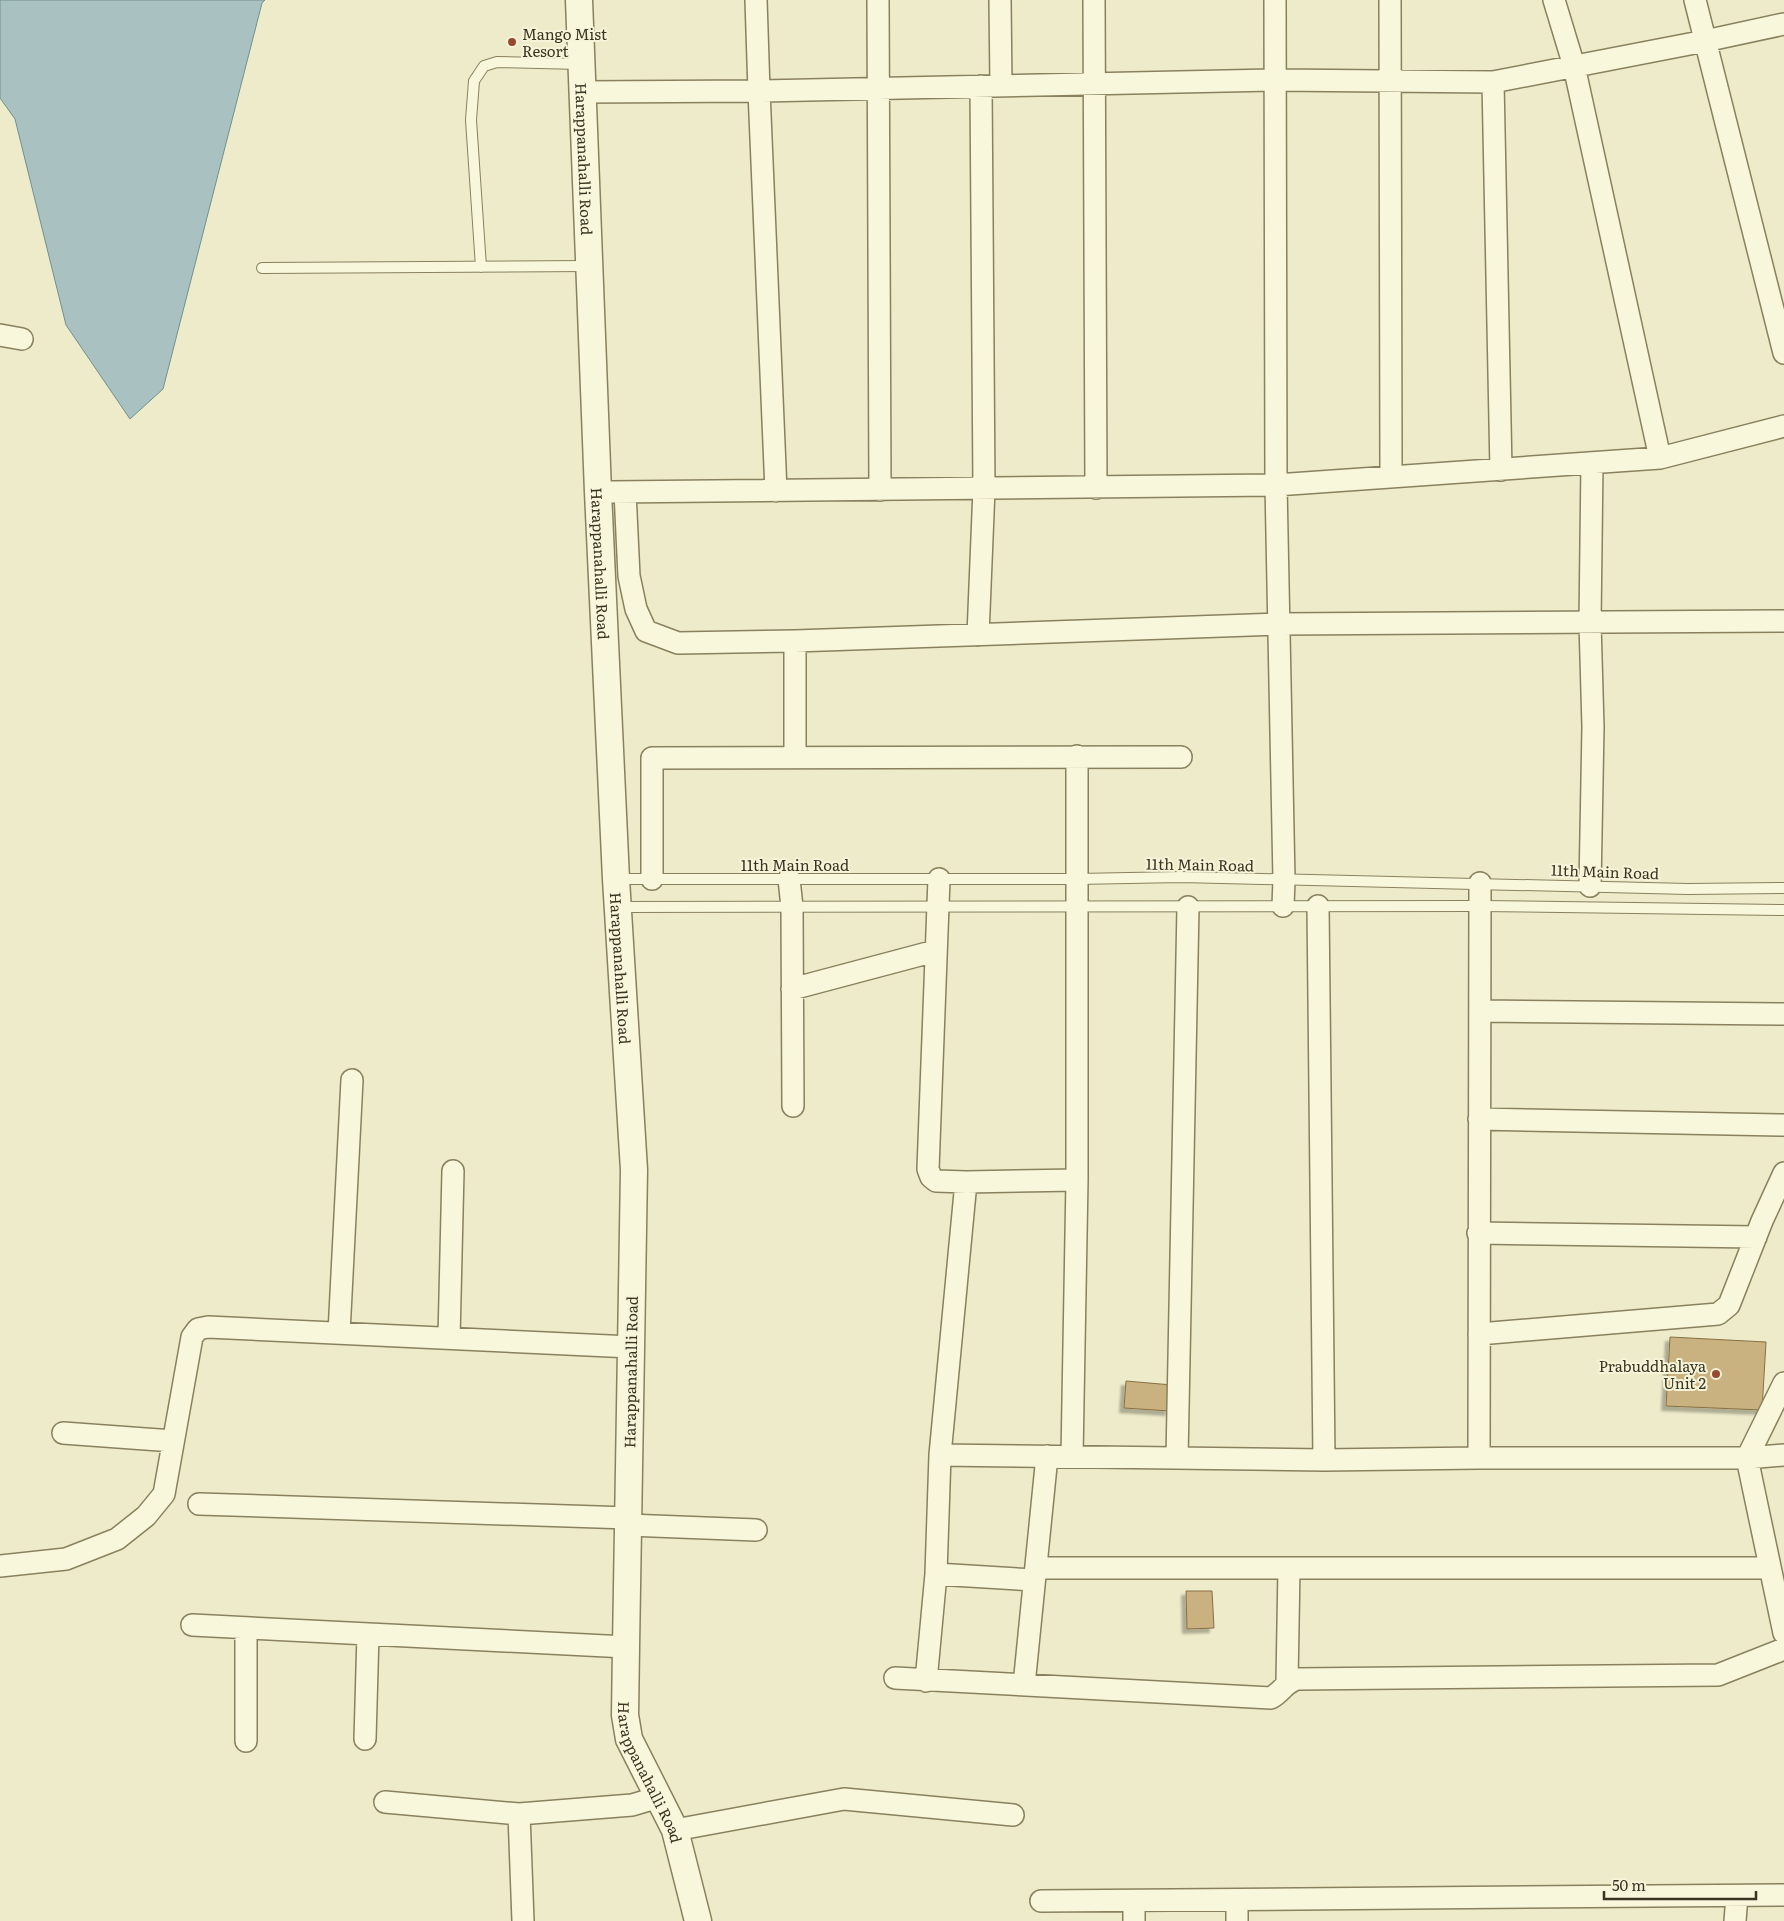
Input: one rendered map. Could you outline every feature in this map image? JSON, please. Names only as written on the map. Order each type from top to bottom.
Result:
[{"type":"street","name":"Harappanahalli Road","points":[[579,0],[598,492],[616,879],[634,1170],[626,1715],[629,1740],[676,1830],[698,1921]]},
{"type":"street","points":[[756,0],[776,491]]},
{"type":"street","points":[[878,0],[880,89],[880,490]]},
{"type":"street","points":[[978,635],[984,490],[991,86],[1000,0]]},
{"type":"street","points":[[1094,0],[1096,488]]},
{"type":"street","points":[[1275,0],[1276,485],[1283,906]]},
{"type":"street","points":[[1390,0],[1391,477]]},
{"type":"street","points":[[1554,0],[1574,66],[1660,458]]},
{"type":"street","points":[[1695,0],[1784,353]]},
{"type":"street","points":[[583,92],[880,89],[1276,80],[1493,82],[1784,24]]},
{"type":"street","points":[[1493,82],[1501,470]]},
{"type":"street","points":[[0,335],[22,339]]},
{"type":"street","points":[[598,492],[984,490],[1276,485],[1660,458],[1784,426]]},
{"type":"street","points":[[1590,886],[1593,727],[1590,622],[1592,463]]},
{"type":"street","points":[[625,492],[629,576],[636,609],[646,631],[678,642],[795,641],[1279,624],[1784,621]]},
{"type":"street","points":[[795,641],[795,756]]},
{"type":"street","points":[[652,879],[652,758],[795,756],[1181,757]]},
{"type":"street","points":[[1072,1456],[1077,1180],[1077,756]]},
{"type":"street","points":[[789,879],[792,907],[792,1106]]},
{"type":"street","points":[[939,879],[928,1169],[936,1181],[1077,1180]]},
{"type":"street","points":[[1479,1458],[1480,883]]},
{"type":"street","points":[[1318,906],[1324,1460]]},
{"type":"street","points":[[1177,1458],[1188,907]]},
{"type":"street","points":[[792,989],[935,951]]},
{"type":"street","points":[[1480,1011],[1784,1014]]},
{"type":"street","points":[[339,1333],[352,1080]]},
{"type":"street","points":[[1479,1119],[1784,1125]]},
{"type":"street","points":[[449,1338],[452,1171]]},
{"type":"street","points":[[1479,1334],[1718,1314],[1729,1304],[1784,1173]]},
{"type":"street","points":[[926,1681],[936,1574],[940,1455],[966,1182]]},
{"type":"street","points":[[1478,1233],[1756,1237]]},
{"type":"street","points":[[0,1566],[66,1559],[117,1539],[146,1516],[164,1494],[192,1337],[198,1329],[208,1327],[631,1348]]},
{"type":"street","points":[[1784,1383],[1747,1458],[1784,1633]]},
{"type":"street","points":[[63,1433],[174,1441]]},
{"type":"street","points":[[940,1455],[1324,1460],[1747,1458],[1784,1455]]},
{"type":"street","points":[[1024,1685],[1048,1456]]},
{"type":"street","points":[[199,1504],[628,1522],[756,1530]]},
{"type":"street","points":[[936,1574],[1035,1574],[1289,1568],[1770,1568]]},
{"type":"street","points":[[895,1678],[1271,1698],[1281,1692],[1287,1682],[1289,1568]]},
{"type":"street","points":[[192,1625],[626,1647]]},
{"type":"street","points":[[246,1628],[246,1741]]},
{"type":"street","points":[[364,1739],[368,1634]]},
{"type":"street","points":[[1287,1682],[1298,1679],[1712,1676],[1784,1649]]},
{"type":"street","points":[[385,1802],[519,1814],[632,1805],[659,1797]]},
{"type":"street","points":[[676,1830],[844,1799],[1013,1815]]},
{"type":"street","points":[[519,1814],[522,1921]]},
{"type":"street","points":[[1040,1902],[1134,1911],[1237,1900],[1784,1895]]},
{"type":"street","points":[[1735,1921],[1738,1896]]},
{"type":"street","points":[[1237,1900],[1237,1921]]},
{"type":"lane","points":[[481,267],[471,120],[474,81],[484,66],[497,62],[581,64]]},
{"type":"lane","points":[[262,268],[589,266]]},
{"type":"lane","name":"11th Main Road","points":[[616,879],[1077,879],[1181,877],[1688,889],[1784,888]]},
{"type":"lane","points":[[618,907],[1078,908],[1480,906],[1784,910]]},
{"type":"water","points":[[0,0],[265,0],[262,3],[163,389],[130,419],[66,325],[15,119],[0,98]]},
{"type":"building","name":"Prabuddhalaya Unit 2","points":[[1670,1337],[1766,1342],[1762,1410],[1666,1406]]},
{"type":"building","points":[[1126,1381],[1172,1385],[1170,1411],[1124,1408]]},
{"type":"building","points":[[1186,1591],[1212,1591],[1214,1628],[1187,1629]]},
{"type":"place","name":"Mango Mist Resort","points":[[512,42]]},
{"type":"place","name":"Prabuddhalaya Unit 2","points":[[1716,1374]]}]
